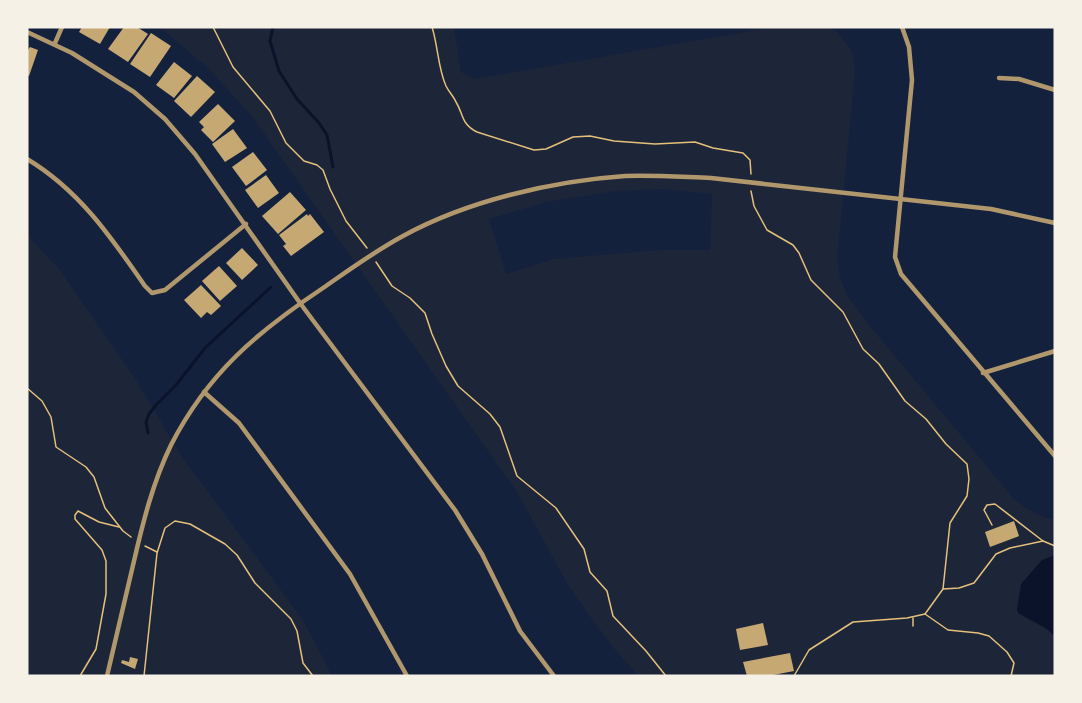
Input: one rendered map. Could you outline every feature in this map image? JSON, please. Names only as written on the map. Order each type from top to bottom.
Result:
[{"type":"street","points":[[55,44],[62,27]]},
{"type":"street","points":[[902,27],[909,47],[912,80],[895,257],[901,274],[1055,456]]},
{"type":"street","points":[[27,32],[55,44],[102,70],[126,87],[165,119],[195,154],[300,303],[455,510],[482,554],[520,631],[554,676]]},
{"type":"street","points":[[999,78],[1019,79],[1055,90]]},
{"type":"street","points":[[27,159],[65,186],[85,205],[152,293],[165,290],[246,224]]},
{"type":"street","points":[[107,676],[153,491],[171,447],[204,392],[247,344],[300,303],[372,255],[429,223],[504,197],[546,187],[625,176],[668,176],[992,209],[1055,223]]},
{"type":"street","points":[[983,373],[1055,351]]},
{"type":"street","points":[[204,392],[239,423],[343,565],[407,676]]},
{"type":"path","points":[[213,27],[233,67],[270,111],[286,143],[303,161],[317,165],[323,170],[346,221],[392,286],[425,313],[446,366],[458,386],[490,414],[500,427],[517,476],[556,508],[584,549],[590,572],[607,591],[613,616],[666,676]]},
{"type":"path","points":[[432,27],[447,88],[457,103],[468,128],[534,150],[546,149],[573,137],[582,136],[655,144],[694,142],[712,148],[743,153],[748,157],[754,206],[767,230],[793,245],[811,280],[843,312],[864,349],[879,364],[905,401],[926,419],[946,444],[967,464],[969,479],[967,496],[950,523],[943,589],[925,614],[852,622],[809,650],[794,676]]},
{"type":"path","points":[[27,388],[42,401],[51,417],[56,447],[86,466],[94,477],[101,502],[119,527],[99,522],[82,512],[78,511],[75,515],[75,519],[102,550],[106,561],[106,594],[96,650],[80,676]]},
{"type":"path","points":[[992,525],[984,510],[987,505],[995,504],[1043,541],[1055,546]]},
{"type":"path","points":[[144,676],[157,553],[165,528],[175,521],[190,524],[225,544],[237,555],[255,583],[291,619],[297,631],[303,663],[313,676]]},
{"type":"path","points":[[943,589],[969,586],[974,583],[996,554],[1010,548],[1043,541]]},
{"type":"path","points":[[925,614],[948,630],[989,636],[1007,652],[1014,663],[1011,676]]},
{"type":"path","points":[[913,617],[913,626]]},
{"type":"shaded area","points":[[160,27],[454,27],[461,72],[475,79],[774,27],[827,27],[837,32],[852,51],[855,72],[837,259],[840,278],[847,295],[870,326],[1013,498],[1033,512],[1055,520],[1055,676],[639,676],[616,651],[586,611],[567,583],[517,492],[251,115],[207,67]],"holes":[[[664,189],[712,194],[710,250],[660,250],[554,259],[506,274],[489,219],[546,202],[616,191]]]},
{"type":"shaded area","points":[[27,235],[59,269],[134,377],[182,457],[303,620],[332,676],[27,676]]},
{"type":"shaded area","points":[[1055,555],[1055,637],[1047,629],[1018,613],[1017,609],[1021,584],[1042,560]]},
{"type":"building","points":[[82,27],[110,27],[100,44],[79,32]]},
{"type":"building","points":[[124,27],[137,27],[148,34],[128,62],[108,49]]},
{"type":"building","points":[[151,33],[171,46],[150,77],[130,64]]},
{"type":"building","points":[[30,47],[38,50],[29,76],[27,75],[27,51]]},
{"type":"building","points":[[174,62],[192,76],[174,98],[156,85]]},
{"type":"building","points":[[197,76],[215,92],[191,117],[174,101]]},
{"type":"building","points":[[218,104],[235,121],[213,142],[201,130],[204,127],[199,122]]},
{"type":"building","points":[[233,129],[247,148],[225,162],[212,144]]},
{"type":"building","points":[[253,152],[267,170],[246,186],[232,167]]},
{"type":"building","points":[[266,175],[279,193],[258,208],[245,190]]},
{"type":"building","points":[[290,192],[306,210],[278,234],[262,216]]},
{"type":"building","points":[[307,214],[308,216],[310,214],[324,232],[291,256],[283,246],[286,244],[279,235]]},
{"type":"building","points":[[242,248],[258,265],[242,280],[226,263]]},
{"type":"building","points":[[219,266],[237,286],[220,301],[202,281]]},
{"type":"building","points":[[201,285],[221,306],[211,315],[207,312],[201,318],[184,300]]},
{"type":"building","points":[[1014,521],[1019,536],[990,547],[985,532]]},
{"type":"building","points":[[763,623],[768,645],[740,650],[736,629]]},
{"type":"building","points":[[790,653],[794,671],[768,676],[747,676],[743,662]]},
{"type":"building","points":[[130,657],[138,659],[135,669],[121,663],[122,660],[129,662]]},
{"type":"waterway","points":[[273,27],[270,41],[279,71],[297,99],[327,135],[333,167]]},
{"type":"waterway","points":[[148,433],[146,422],[156,405],[176,385],[205,348],[271,287]]}]
